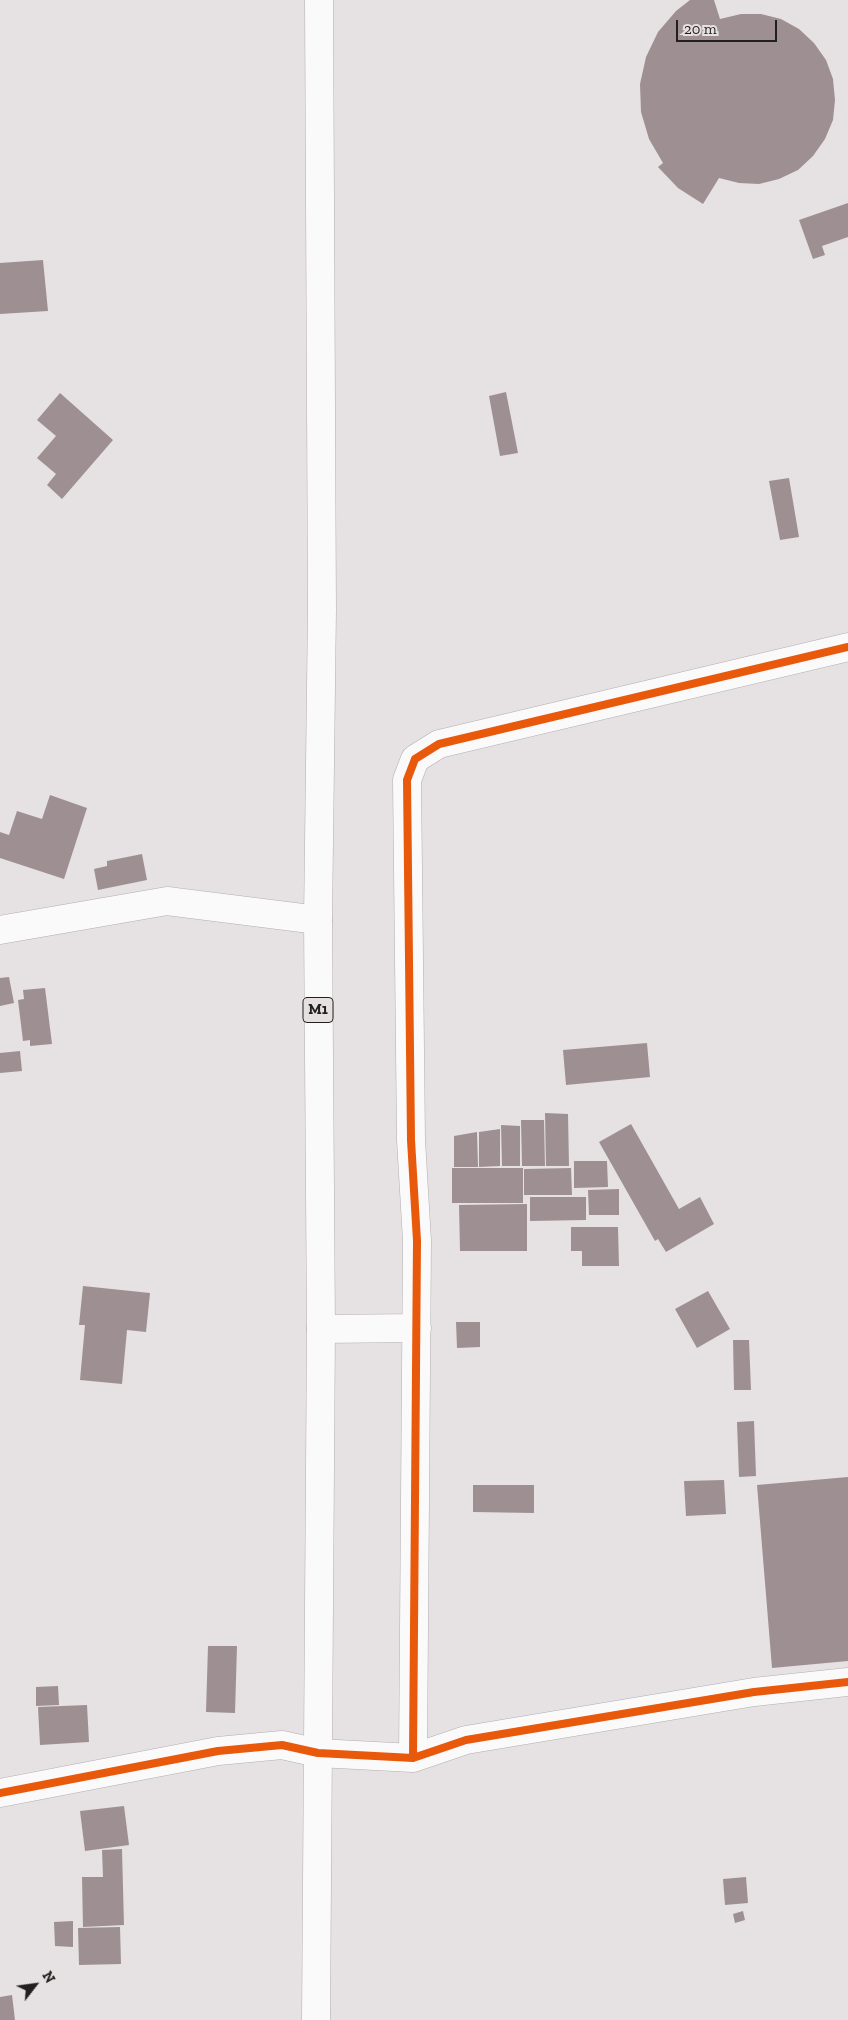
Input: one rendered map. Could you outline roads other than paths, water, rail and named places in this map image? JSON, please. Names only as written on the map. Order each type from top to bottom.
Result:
[{"type":"main road","name":"M1","points":[[316,2020],[321,1330],[318,920],[322,609],[319,0]]},
{"type":"main road","points":[[413,1758],[417,1241],[411,1140],[407,780],[415,759],[439,744],[848,647]]},
{"type":"main road","points":[[0,930],[167,900],[318,920]]},
{"type":"main road","points":[[321,1330],[416,1328]]},
{"type":"main road","points":[[0,1793],[218,1751],[282,1745],[318,1753],[413,1758],[466,1740],[754,1692],[848,1682]]}]
